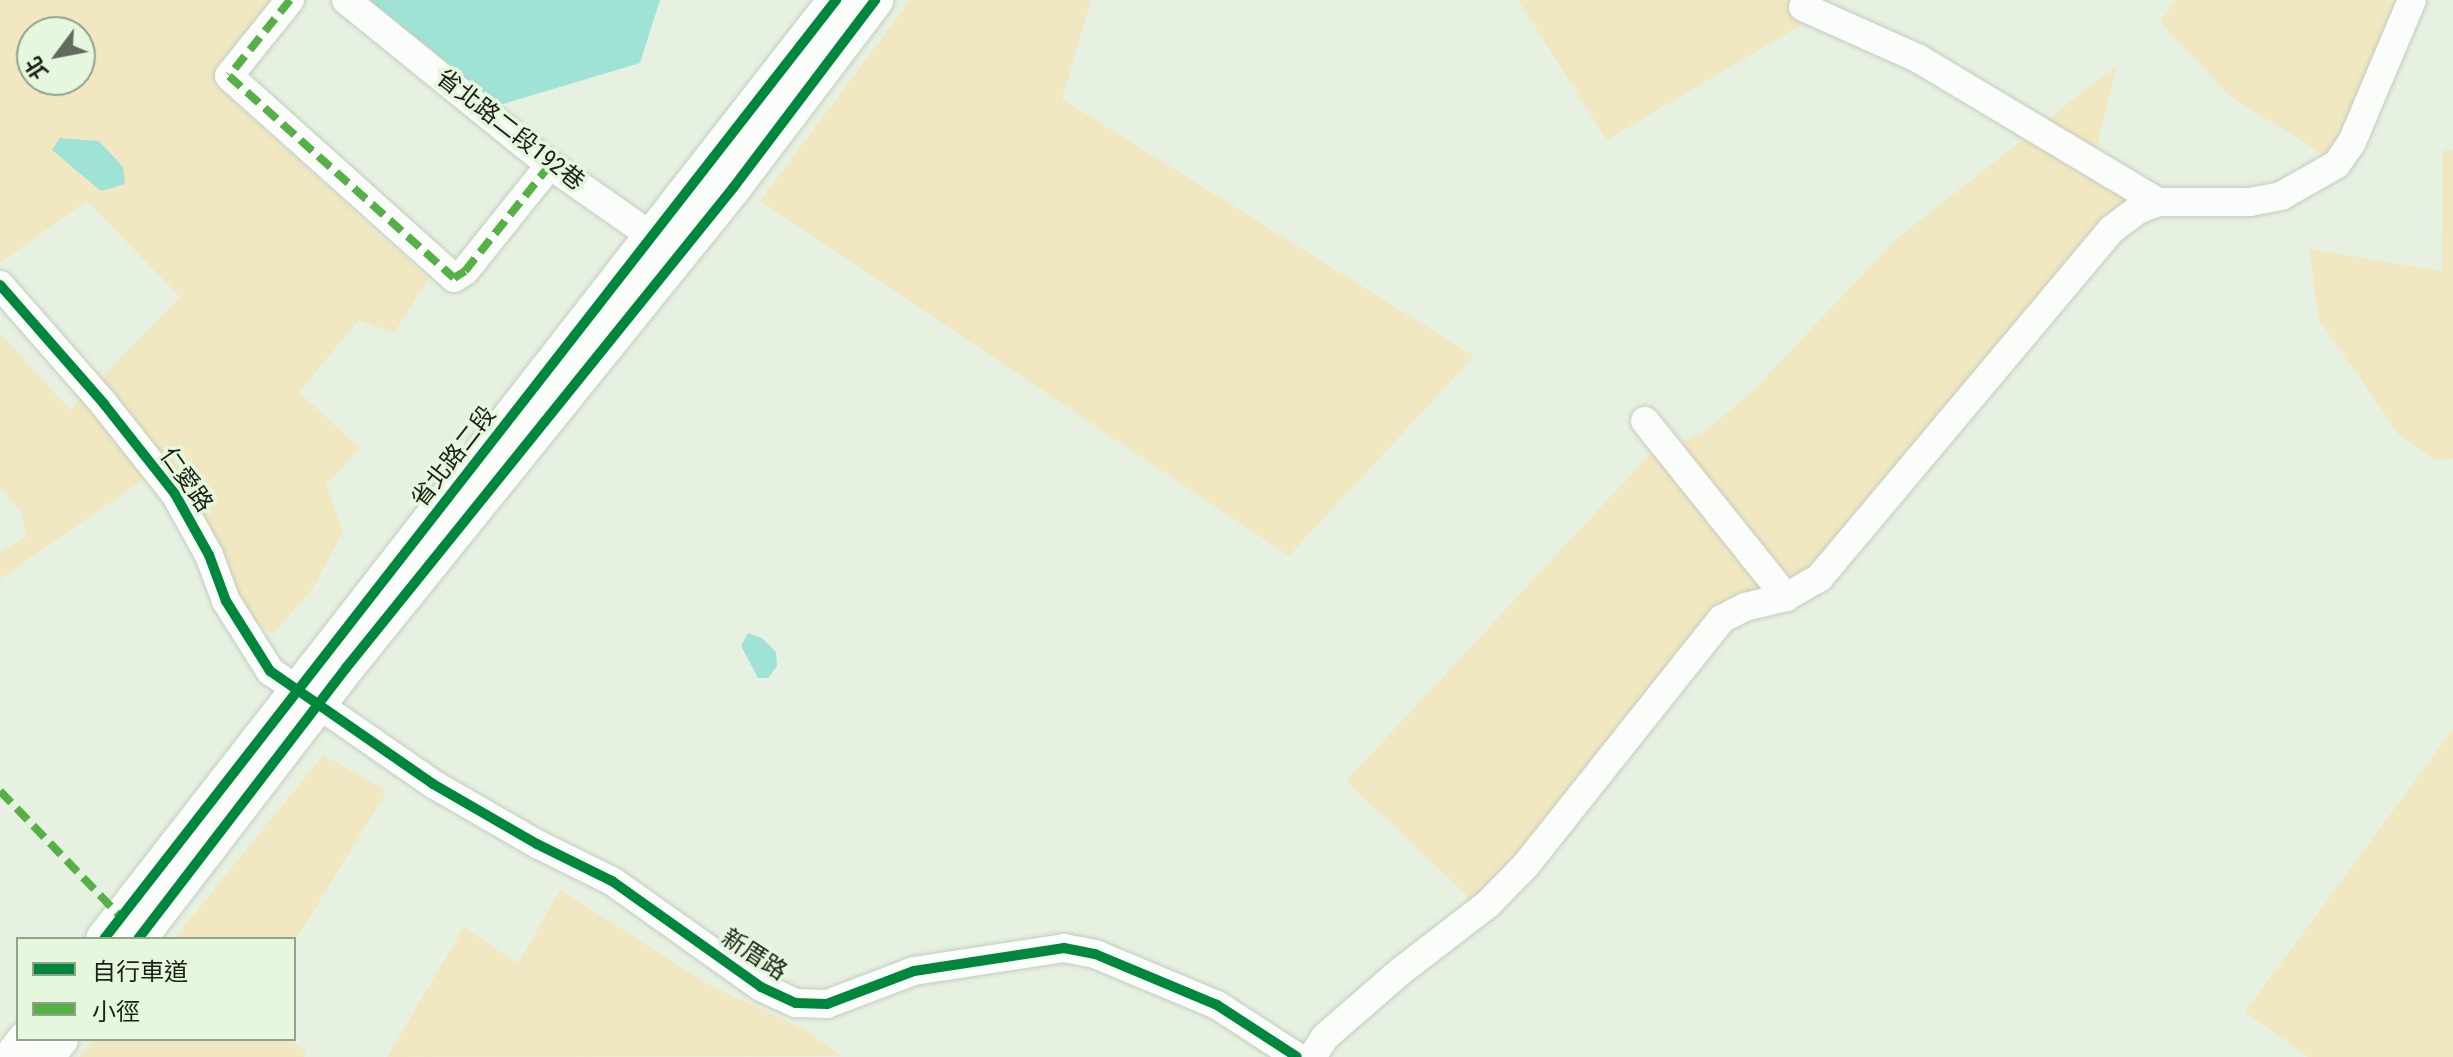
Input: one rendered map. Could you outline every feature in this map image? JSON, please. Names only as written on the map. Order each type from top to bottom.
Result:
[{"type":"main road","name":"省北路二段","points":[[664,245],[836,0]]},
{"type":"main road","name":"省北路二段","points":[[106,937],[309,698],[664,245],[875,0]]},
{"type":"main road","name":"省北路二段","points":[[139,937],[309,698]]},
{"type":"main road","points":[[12,1057],[24,1041]]},
{"type":"main road","points":[[46,1057],[58,1041]]},
{"type":"street","points":[[290,0],[229,76],[454,278],[465,271],[550,165]]},
{"type":"street","name":"省北路二段192巷","points":[[346,0],[550,165],[664,245]]},
{"type":"street","points":[[1312,1057],[1325,1037],[1401,971],[1488,904],[1526,865],[1722,619],[1745,607],[1786,597],[1820,577],[2111,230],[2138,210],[2158,202],[2250,202],[2281,196],[2337,164],[2352,142],[2412,0]]},
{"type":"street","points":[[1803,7],[1919,59],[2158,202]]},
{"type":"street","name":"仁愛路","points":[[0,285],[104,404],[175,494],[206,547],[226,601],[270,671],[309,698]]},
{"type":"street","points":[[1645,421],[1786,597]]},
{"type":"street","name":"新厝路","points":[[309,698],[433,784],[537,844],[612,881],[761,987],[796,1003],[827,1004],[914,971],[1064,948],[1095,954],[1217,1005],[1297,1057]]},
{"type":"shaded area","points":[[0,0],[281,0],[211,81],[429,279],[394,333],[359,320],[299,392],[360,448],[326,485],[343,532],[313,588],[273,634],[245,613],[160,468],[0,579],[0,552],[26,537],[21,511],[0,488],[0,333],[70,410],[180,297],[87,201],[0,263]]},
{"type":"shaded area","points":[[910,0],[1091,0],[1062,99],[1474,356],[1289,556],[760,201]]},
{"type":"shaded area","points":[[1518,0],[1809,0],[1803,24],[1607,140]]},
{"type":"shaded area","points":[[2176,0],[2398,0],[2358,103],[2331,159],[2232,98],[2160,22]]},
{"type":"shaded area","points":[[2117,65],[2097,146],[2074,157],[2160,214],[2130,216],[1806,584],[1732,612],[1479,907],[1346,781],[1652,452],[1702,434],[1753,391],[1894,241]]},
{"type":"shaded area","points":[[2443,149],[2453,151],[2453,459],[2436,460],[2400,436],[2319,320],[2309,249],[2442,271]]},
{"type":"shaded area","points":[[2453,729],[2453,1057],[2308,1057],[2245,1012]]},
{"type":"shaded area","points":[[323,755],[387,791],[296,940],[296,937],[176,937]]},
{"type":"shaded area","points":[[560,890],[713,987],[802,1028],[843,1056],[387,1057],[464,927],[518,964]]},
{"type":"shaded area","points":[[91,1041],[291,1041],[307,1052],[304,1057],[79,1057]]},
{"type":"water","points":[[369,0],[660,0],[640,63],[500,105]]},
{"type":"water","points":[[60,138],[99,141],[123,167],[125,184],[101,191],[52,150]]},
{"type":"water","points":[[748,633],[762,638],[776,652],[777,666],[768,678],[758,678],[741,646]]},
{"type":"marked path","points":[[290,0],[229,76],[454,278],[465,271],[550,165]]},
{"type":"marked path","points":[[0,791],[121,917]]},
{"type":"cycle path","points":[[106,937],[836,0]]},
{"type":"cycle path","points":[[140,937],[346,668],[733,188],[875,0]]},
{"type":"cycle path","points":[[0,285],[104,404],[175,494],[209,555],[226,601],[270,671],[433,784],[537,844],[612,881],[761,987],[796,1003],[827,1004],[914,971],[1064,948],[1095,954],[1217,1005],[1297,1057]]}]
